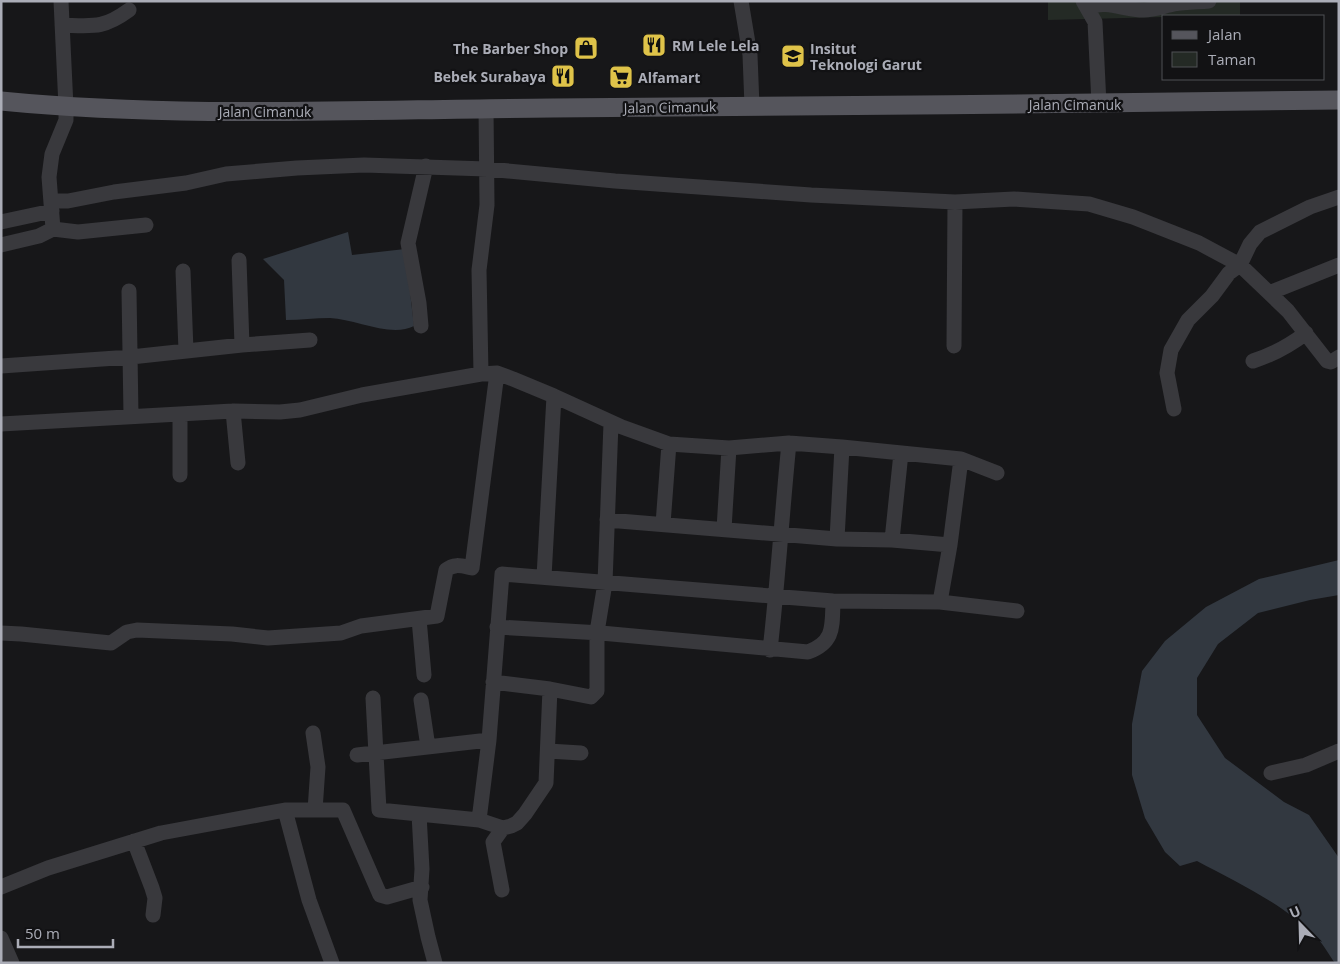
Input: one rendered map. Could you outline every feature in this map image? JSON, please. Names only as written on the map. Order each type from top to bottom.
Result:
[{"type":"main road","name":"Jalan Cimanuk","points":[[1,101],[66,107],[280,112],[486,108],[1099,104],[1339,100]]},
{"type":"street","points":[[53,229],[49,177],[52,154],[64,126],[66,107],[61,1]]},
{"type":"street","points":[[741,1],[750,55],[752,106]]},
{"type":"street","points":[[1099,104],[1095,22],[1086,4],[1108,2],[1145,10],[1176,4],[1209,1]]},
{"type":"street","points":[[62,25],[103,25],[116,20],[129,10]]},
{"type":"street","points":[[481,374],[479,270],[487,205],[486,108]]},
{"type":"street","points":[[1,222],[68,201],[226,174],[364,165],[486,169],[624,182],[811,195],[955,202],[1014,199],[1089,204],[1133,217],[1200,243],[1240,265],[1288,311],[1327,361],[1331,362],[1339,357]]},
{"type":"street","points":[[421,326],[419,303],[408,243],[426,166]]},
{"type":"street","points":[[1174,409],[1167,373],[1171,350],[1188,320],[1212,296],[1230,273],[1240,265],[1250,244],[1260,232],[1310,207],[1339,197]]},
{"type":"street","points":[[954,346],[955,202]]},
{"type":"street","points":[[1,245],[39,236],[53,229],[78,232],[146,225]]},
{"type":"street","points":[[239,260],[242,345]]},
{"type":"street","points":[[1269,293],[1339,265]]},
{"type":"street","points":[[183,271],[186,351]]},
{"type":"street","points":[[129,291],[131,416]]},
{"type":"street","points":[[1253,361],[1290,345],[1306,333]]},
{"type":"street","points":[[1,366],[131,357],[310,340]]},
{"type":"street","points":[[1,633],[111,643],[127,632],[137,630],[232,634],[268,638],[340,633],[361,626],[438,615],[446,570],[456,565],[472,568],[497,373]]},
{"type":"street","points":[[1,424],[233,411],[280,412],[300,410],[362,395],[481,374],[497,373],[554,396],[612,423],[669,444],[728,448],[788,443],[842,447],[961,460],[997,473]]},
{"type":"street","points":[[544,577],[554,396]]},
{"type":"street","points":[[233,411],[238,463]]},
{"type":"street","points":[[180,414],[180,475]]},
{"type":"street","points":[[493,682],[550,689],[591,697],[597,691],[597,632],[605,583],[612,423]]},
{"type":"street","points":[[770,650],[788,443]]},
{"type":"street","points":[[663,524],[669,444]]},
{"type":"street","points":[[837,539],[842,447]]},
{"type":"street","points":[[724,529],[728,448]]},
{"type":"street","points":[[892,540],[901,453]]},
{"type":"street","points":[[940,602],[950,545],[961,460]]},
{"type":"street","points":[[607,520],[780,535],[892,540],[950,545]]},
{"type":"street","points":[[479,820],[489,740],[502,574],[833,601],[940,602],[1018,610]]},
{"type":"street","points":[[497,627],[597,632],[770,650],[808,652],[824,644],[830,636],[833,624],[833,601]]},
{"type":"street","points":[[419,619],[424,675]]},
{"type":"street","points":[[373,698],[378,753],[379,810],[479,820],[503,828],[517,822],[546,783],[550,689]]},
{"type":"street","points":[[421,700],[428,747]]},
{"type":"street","points":[[313,733],[318,767],[315,810]]},
{"type":"street","points":[[357,755],[489,740]]},
{"type":"street","points":[[548,751],[581,753]]},
{"type":"street","points":[[1270,773],[1306,765],[1339,751]]},
{"type":"street","points":[[285,810],[309,900],[332,963]]},
{"type":"street","points":[[1,888],[48,868],[161,833],[285,810],[343,810],[380,895],[387,897],[422,887]]},
{"type":"street","points":[[419,814],[422,887],[420,900],[435,963]]},
{"type":"street","points":[[502,890],[492,842],[503,828]]},
{"type":"street","points":[[134,841],[152,888],[154,898],[153,916]]},
{"type":"street","points":[[1,938],[12,963]]},
{"type":"green space","points":[[1048,1],[1240,1],[1240,15],[1162,15],[1162,17],[1048,20]]},
{"type":"shaded area","points":[[348,232],[352,255],[405,249],[414,326],[395,330],[330,318],[286,320],[284,280],[263,259]]},
{"type":"shaded area","points":[[1339,560],[1339,595],[1258,613],[1218,644],[1197,678],[1197,715],[1225,758],[1284,802],[1309,815],[1339,858],[1339,963],[1335,963],[1317,938],[1275,904],[1197,861],[1180,866],[1165,852],[1145,818],[1132,775],[1132,724],[1142,671],[1165,641],[1206,607],[1259,579]]},
{"type":"place","name":"RM Lele Lela","points":[[654,45]]},
{"type":"place","name":"The Barber Shop","points":[[586,48]]},
{"type":"place","name":"Insitut Teknologi Garut","points":[[793,56]]},
{"type":"place","name":"Bebek Surabaya","points":[[563,76]]},
{"type":"place","name":"Alfamart","points":[[621,77]]}]
